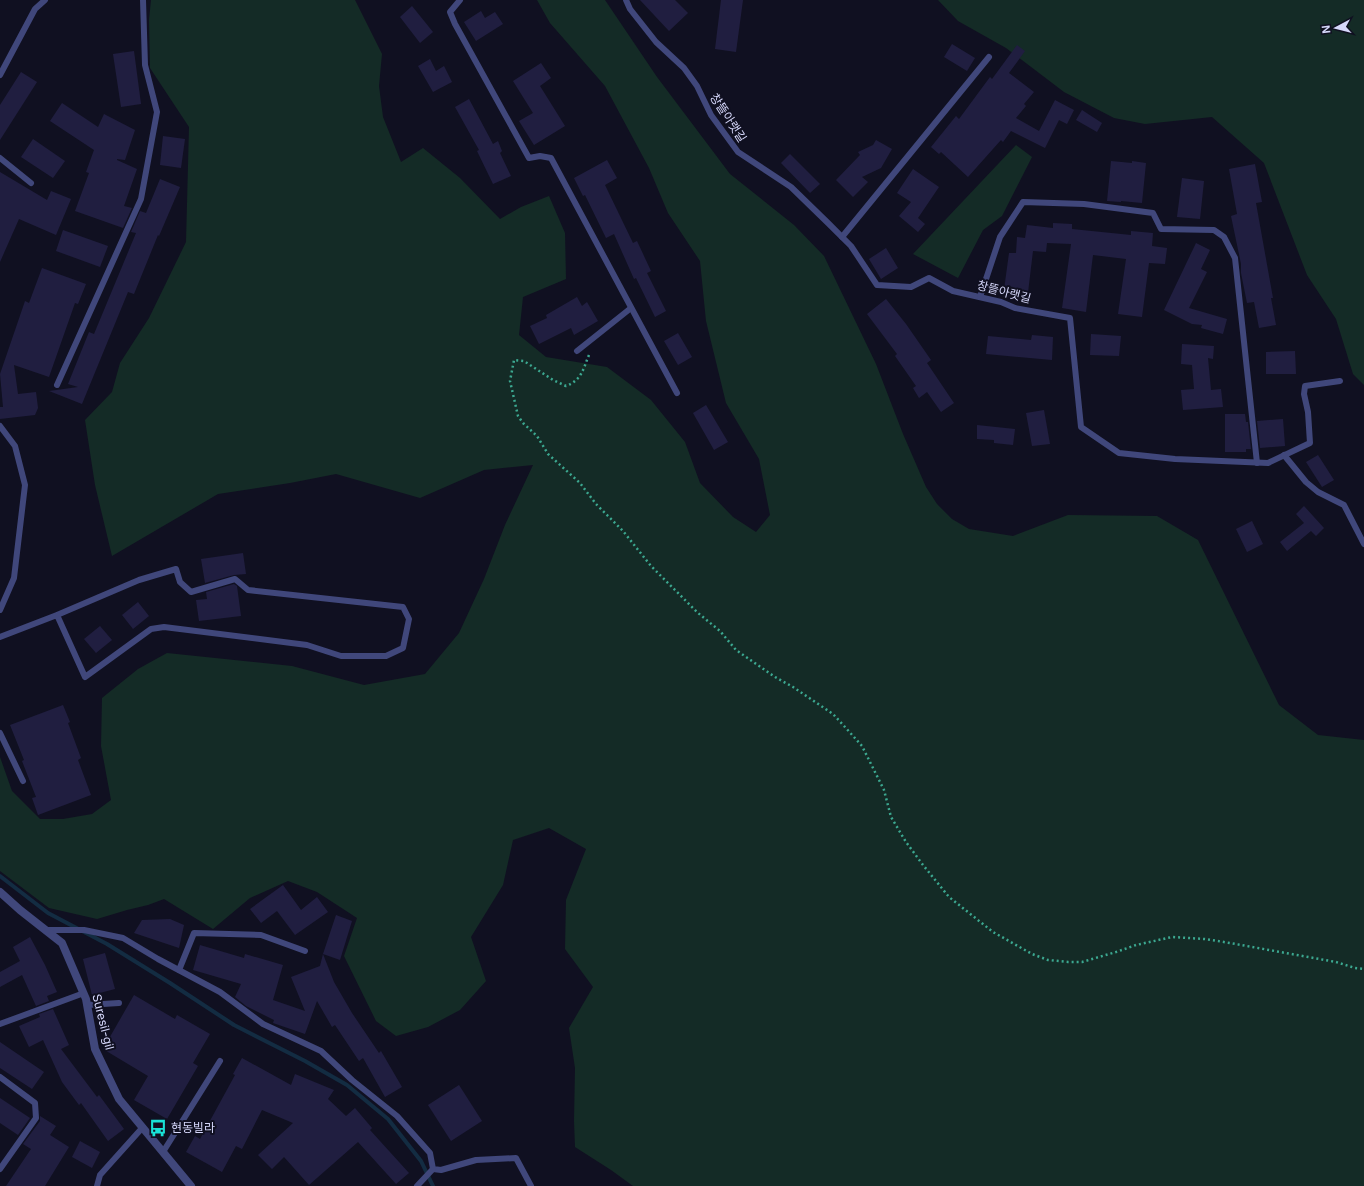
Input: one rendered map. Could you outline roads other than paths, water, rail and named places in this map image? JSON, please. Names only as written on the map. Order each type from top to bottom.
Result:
[{"type":"street","name":"Suresil-gil","points":[[0,892],[62,943],[88,1005],[95,1049],[119,1099],[191,1186]]},
{"type":"lane","points":[[0,75],[35,9],[45,0]]},
{"type":"lane","points":[[57,385],[141,199],[157,112],[145,65],[143,0]]},
{"type":"lane","points":[[460,0],[450,12],[454,24],[529,158],[540,156],[552,158],[677,393]]},
{"type":"lane","name":"창뜰아랫길","points":[[626,0],[630,9],[656,42],[684,68],[697,86],[711,115],[738,152],[791,187],[852,246],[877,285],[911,287],[928,278],[953,291],[1001,302],[1015,308],[1070,318],[1081,427],[1120,453],[1175,459],[1268,463],[1310,443],[1308,412],[1304,394],[1305,386],[1340,381]]},
{"type":"lane","points":[[842,237],[989,57]]},
{"type":"lane","points":[[0,158],[31,183]]},
{"type":"lane","points":[[980,297],[1000,237],[1023,202],[1084,204],[1153,212],[1161,229],[1214,230],[1224,237],[1235,258],[1257,463]]},
{"type":"lane","points":[[577,351],[631,308]]},
{"type":"lane","points":[[0,426],[15,446],[25,485],[14,578],[0,610]]},
{"type":"lane","points":[[1284,455],[1306,482],[1318,492],[1344,505],[1364,544]]},
{"type":"lane","points":[[0,637],[57,615],[139,580],[176,569],[180,582],[191,592],[235,579],[248,590],[403,607],[409,619],[402,648],[386,656],[341,656],[307,645],[164,627],[151,629],[85,677],[57,615]]},
{"type":"lane","points":[[0,733],[23,781]]},
{"type":"lane","points":[[46,930],[84,930],[123,938],[220,992],[264,1024],[321,1050],[352,1080],[397,1116],[430,1153],[433,1169]]},
{"type":"lane","points":[[179,970],[194,933],[262,935],[305,951]]},
{"type":"lane","points":[[0,1024],[84,994]]},
{"type":"lane","points":[[88,1005],[119,1003]]},
{"type":"lane","points":[[163,1152],[220,1061]]},
{"type":"lane","points":[[0,1077],[35,1103],[36,1118],[0,1169]]},
{"type":"lane","points":[[97,1186],[100,1175],[142,1127]]},
{"type":"lane","points":[[433,1169],[441,1170],[476,1160],[516,1158],[531,1186]]},
{"type":"lane","points":[[419,1184],[433,1169]]},
{"type":"waterway","points":[[0,876],[48,913],[107,944],[234,1025],[305,1061],[347,1085],[388,1119],[421,1161],[433,1186]]},
{"type":"place","name":"현동빌라","points":[[158,1128]]}]
